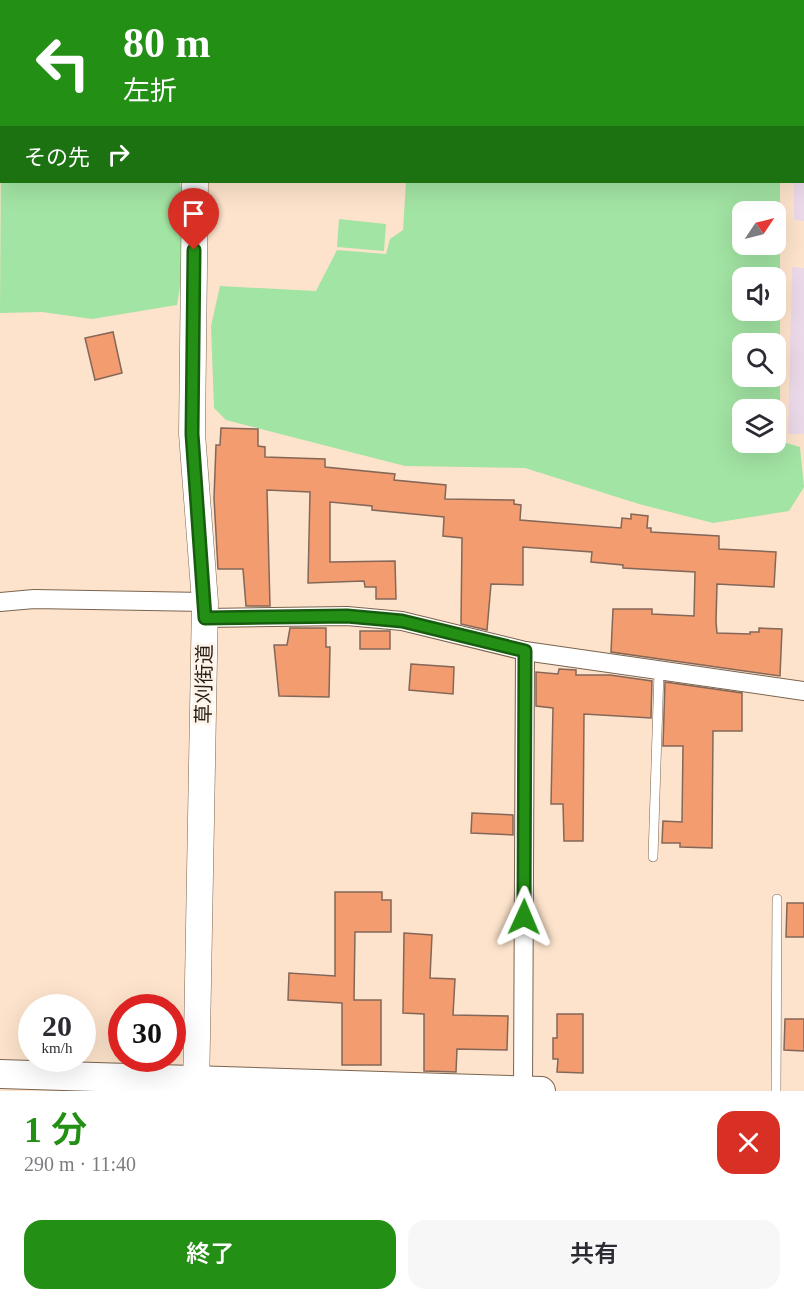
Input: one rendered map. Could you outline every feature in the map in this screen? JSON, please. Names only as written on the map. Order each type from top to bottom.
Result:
[{"type":"main road","points":[[0,1074],[195,1085],[541,1091]]},
{"type":"street","name":"草刈街道","points":[[195,183],[192,434],[205,610],[195,1085]]},
{"type":"street","points":[[0,602],[34,599],[402,621],[525,651],[804,691]]},
{"type":"street","points":[[523,1090],[525,651]]},
{"type":"lane","points":[[653,857],[659,672]]},
{"type":"lane","points":[[776,1091],[777,899]]},
{"type":"shaded area","points":[[794,183],[804,183],[804,221],[794,220]]},
{"type":"shaded area","points":[[792,267],[804,268],[804,434],[788,434]]},
{"type":"green space","points":[[1,183],[179,183],[184,196],[187,227],[177,305],[92,319],[42,312],[0,313]]},
{"type":"green space","points":[[406,183],[780,183],[780,201],[732,201],[732,255],[780,255],[780,267],[732,267],[732,321],[780,321],[780,333],[732,333],[732,387],[780,387],[780,399],[732,399],[732,453],[786,453],[786,443],[800,447],[804,487],[789,511],[713,523],[639,504],[525,468],[405,466],[226,420],[214,408],[211,326],[220,286],[316,291],[337,250],[386,254],[390,239],[403,230]]},
{"type":"green space","points":[[339,219],[386,224],[384,251],[337,247]]},
{"type":"building","points":[[113,332],[122,373],[95,380],[85,338]]},
{"type":"building","points":[[221,428],[258,429],[258,446],[265,447],[265,457],[325,459],[325,467],[395,474],[394,480],[446,485],[445,499],[514,500],[514,504],[521,505],[520,520],[621,528],[622,518],[631,519],[631,514],[648,516],[647,528],[651,528],[651,532],[719,536],[719,549],[776,552],[774,587],[717,584],[716,622],[717,633],[750,634],[750,632],[759,632],[759,628],[782,629],[780,676],[611,652],[613,609],[652,609],[652,614],[694,616],[695,572],[623,568],[623,565],[591,562],[592,552],[523,547],[523,585],[491,584],[487,630],[461,624],[462,538],[443,536],[444,517],[372,510],[372,506],[330,502],[330,562],[395,561],[396,599],[376,599],[376,587],[365,587],[364,581],[308,583],[310,492],[267,490],[270,606],[246,606],[243,569],[218,569],[214,498],[216,445],[220,445]]},
{"type":"building","points":[[290,628],[326,628],[326,647],[330,647],[329,697],[279,696],[274,645],[287,645]]},
{"type":"building","points":[[360,631],[390,631],[390,649],[360,649]]},
{"type":"building","points":[[411,664],[454,667],[453,694],[409,690]]},
{"type":"building","points":[[559,669],[576,670],[576,675],[610,675],[652,681],[651,718],[584,714],[583,841],[564,841],[563,804],[551,804],[553,708],[536,706],[536,672],[558,674]]},
{"type":"building","points":[[665,682],[742,693],[742,731],[713,731],[712,848],[680,847],[680,843],[662,843],[663,821],[682,822],[683,746],[663,746]]},
{"type":"building","points":[[472,813],[513,815],[513,835],[471,833]]},
{"type":"building","points":[[335,892],[382,892],[382,900],[391,900],[391,932],[355,932],[354,1000],[381,1000],[381,1065],[342,1065],[342,1003],[288,1000],[289,973],[335,976]]},
{"type":"building","points":[[787,903],[804,903],[804,937],[786,937]]},
{"type":"building","points":[[404,933],[432,935],[430,978],[455,979],[453,1015],[508,1016],[507,1050],[457,1049],[456,1072],[424,1071],[424,1014],[403,1013]]},
{"type":"building","points":[[557,1014],[583,1014],[583,1073],[557,1072],[558,1059],[553,1059],[553,1038],[557,1038]]},
{"type":"building","points":[[785,1019],[804,1019],[804,1051],[784,1050]]},
{"type":"route","points":[[194,250],[192,434],[205,618],[347,616],[402,621],[419,623],[525,651],[524,917]]}]
